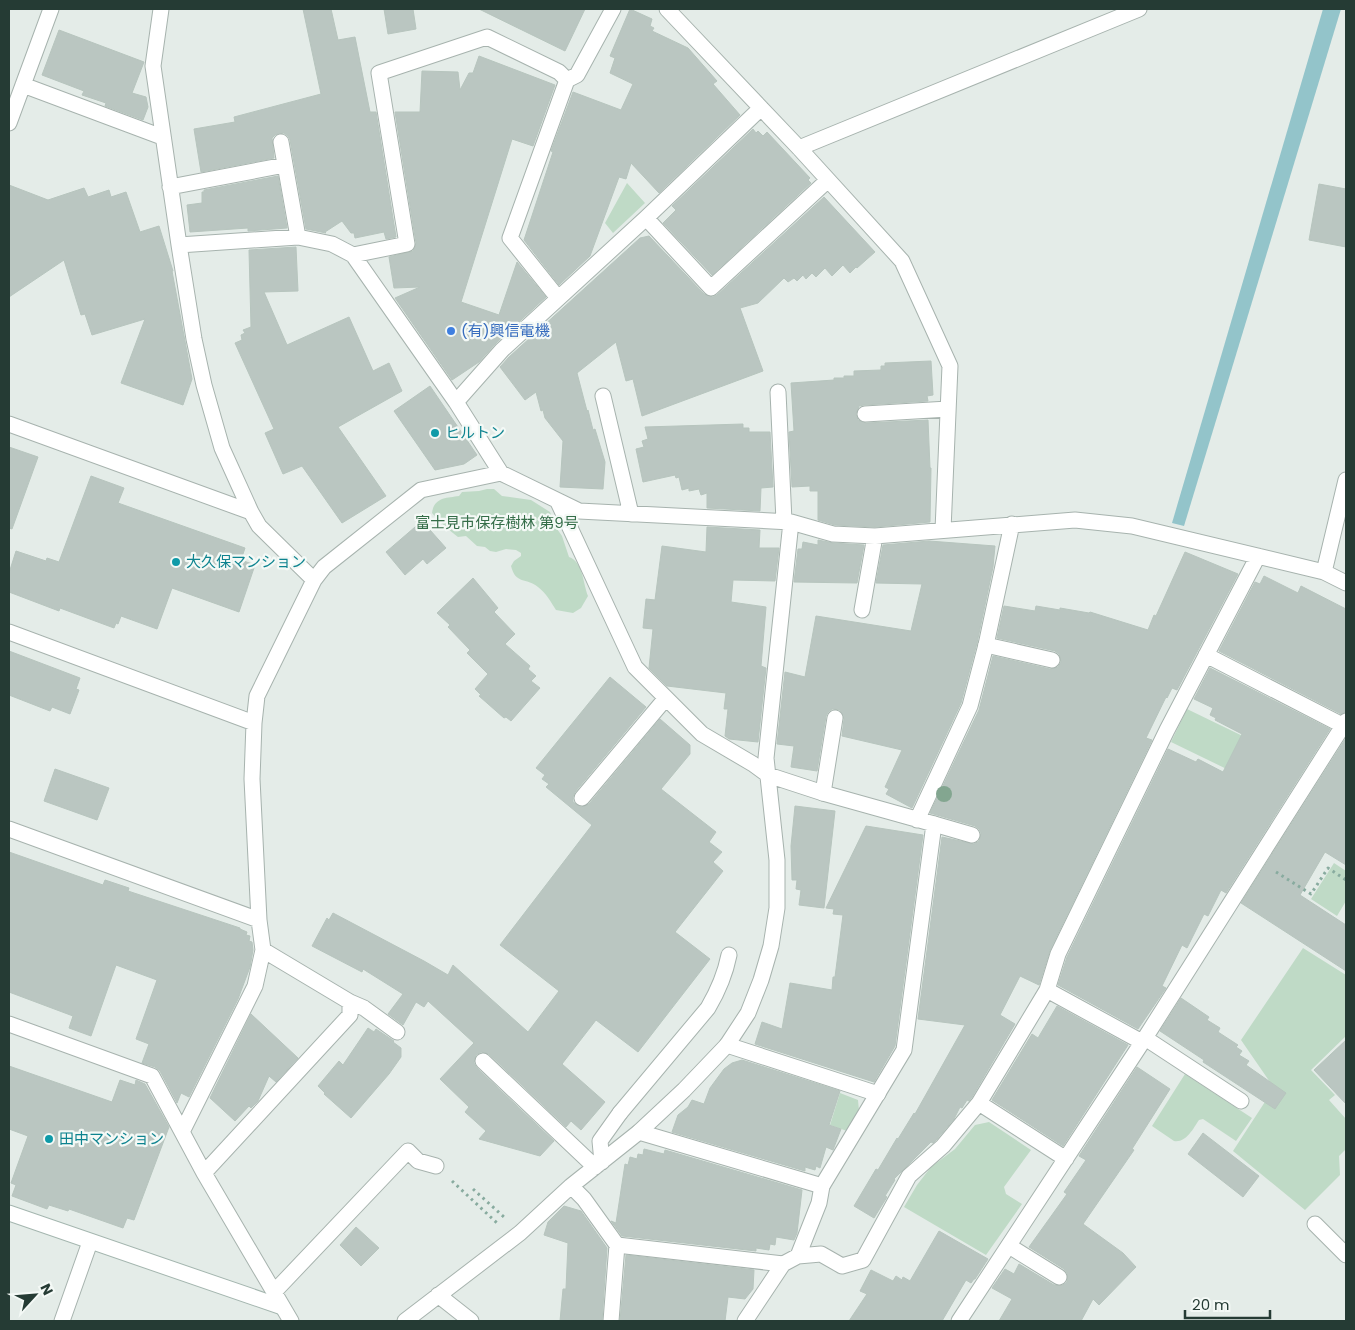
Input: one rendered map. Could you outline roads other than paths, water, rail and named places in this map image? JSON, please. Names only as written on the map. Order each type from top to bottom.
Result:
[{"type":"street","points":[[9,123],[52,9]]},
{"type":"street","points":[[161,9],[153,66],[162,137],[194,339],[204,385],[222,448],[251,512],[259,526],[314,580]]},
{"type":"street","points":[[558,298],[510,238],[567,80],[577,75],[613,9]]},
{"type":"street","points":[[667,9],[799,148],[902,262],[950,366],[943,530]]},
{"type":"street","points":[[799,148],[1139,9]]},
{"type":"street","points":[[353,255],[407,244],[379,73],[487,37],[559,72],[567,80]]},
{"type":"street","points":[[23,85],[162,137]]},
{"type":"street","points":[[456,402],[502,350],[646,218],[761,108]]},
{"type":"street","points":[[281,142],[298,237]]},
{"type":"street","points":[[170,186],[285,165]]},
{"type":"street","points":[[646,218],[711,288],[828,180]]},
{"type":"street","points":[[179,245],[298,237],[332,244],[353,255],[456,402],[501,473],[579,511],[788,521],[833,534],[874,536],[1075,520],[1132,526],[1324,572],[1346,584]]},
{"type":"street","points":[[405,1321],[524,1230],[570,1186],[639,1132],[684,1090],[727,1045],[748,1013],[761,980],[771,946],[777,908],[777,860],[766,758],[788,521],[778,392]]},
{"type":"street","points":[[603,396],[631,514]]},
{"type":"street","points":[[866,414],[948,409]]},
{"type":"street","points":[[9,424],[251,512]]},
{"type":"street","points":[[182,1132],[255,986],[263,950],[258,920],[252,779],[254,723],[258,696],[314,580],[324,567],[421,490],[501,473]]},
{"type":"street","points":[[1324,572],[1346,480]]},
{"type":"street","points":[[558,502],[635,667],[702,734],[768,775],[823,793],[972,835]]},
{"type":"street","points":[[917,820],[970,706],[986,645],[1012,524]]},
{"type":"street","points":[[862,610],[874,536]]},
{"type":"street","points":[[745,1321],[783,1264],[798,1256],[821,1254],[842,1266],[863,1260],[909,1176],[942,1146],[980,1103],[1047,990],[1058,954],[1167,730],[1258,556]]},
{"type":"street","points":[[9,632],[254,723]]},
{"type":"street","points":[[986,645],[1052,660]]},
{"type":"street","points":[[959,1321],[1066,1160],[1345,724],[1206,655]]},
{"type":"street","points":[[582,798],[666,698]]},
{"type":"street","points":[[823,793],[835,718]]},
{"type":"street","points":[[798,1256],[819,1203],[822,1186],[904,1050],[934,824]]},
{"type":"street","points":[[9,829],[258,920]]},
{"type":"street","points":[[263,950],[350,1002],[364,1008],[397,1032]]},
{"type":"street","points":[[598,1164],[600,1141],[620,1113],[708,1008],[718,991],[729,955]]},
{"type":"street","points":[[1047,990],[1143,1040],[1242,1101]]},
{"type":"street","points":[[204,1172],[350,1015],[350,1002]]},
{"type":"street","points":[[9,1024],[152,1076],[204,1172],[291,1321]]},
{"type":"street","points":[[727,1045],[878,1094]]},
{"type":"street","points":[[483,1061],[598,1164]]},
{"type":"street","points":[[980,1103],[1066,1160]]},
{"type":"street","points":[[639,1132],[822,1186]]},
{"type":"street","points":[[274,1292],[408,1151],[418,1160],[436,1166]]},
{"type":"street","points":[[570,1186],[584,1199],[617,1245],[611,1321]]},
{"type":"street","points":[[9,1213],[282,1307]]},
{"type":"street","points":[[1315,1224],[1346,1255]]},
{"type":"street","points":[[62,1321],[90,1242]]},
{"type":"street","points":[[617,1245],[783,1264]]},
{"type":"street","points":[[1009,1246],[1058,1277]]},
{"type":"street","points":[[438,1295],[471,1321]]},
{"type":"water","points":[[1323,9],[1341,9],[1184,526],[1172,523]]},
{"type":"place","name":"(有)興信電機","points":[[451,331]]},
{"type":"place","name":"ヒルトン","points":[[435,433]]},
{"type":"place","name":"大久保マンション","points":[[176,562]]},
{"type":"place","name":"田中マンション","points":[[49,1139]]},
{"type":"park label","name":"富士見市保存樹林 第9号","points":[[497,523]]}]
